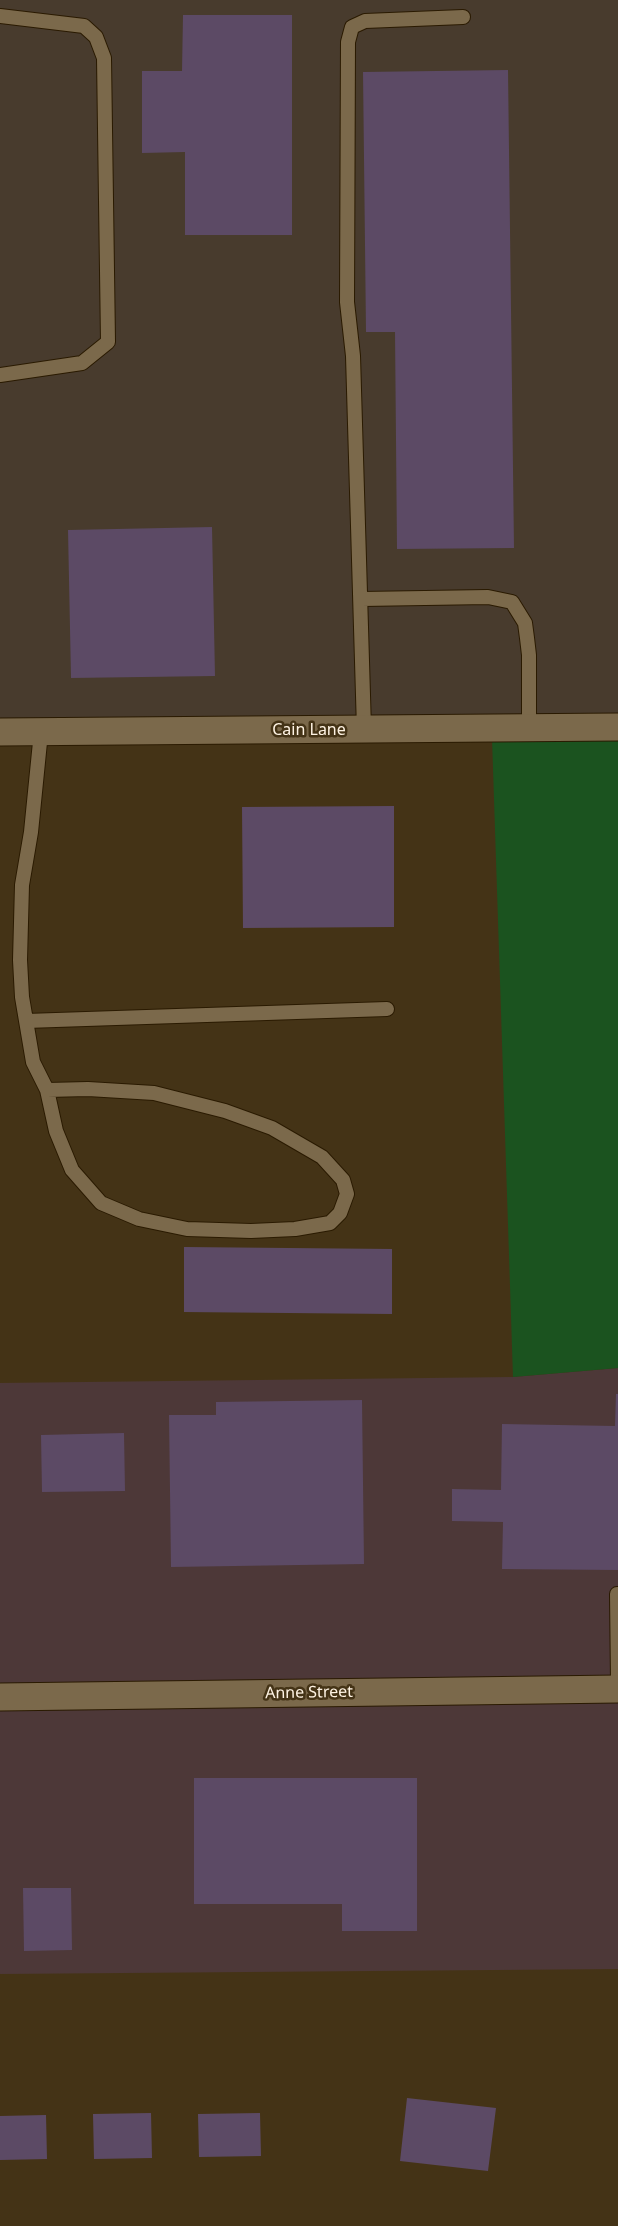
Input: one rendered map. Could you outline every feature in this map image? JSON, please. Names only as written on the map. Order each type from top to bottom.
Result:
[{"type":"street","name":"Cain Lane","points":[[0,732],[618,727]]},
{"type":"street","name":"Anne Street","points":[[0,1697],[618,1689]]},
{"type":"lane","points":[[0,16],[84,26],[96,37],[104,58],[108,342],[82,363],[0,375]]},
{"type":"lane","points":[[364,729],[362,599],[353,356],[347,302],[348,42],[352,27],[365,21],[463,17]]},
{"type":"lane","points":[[362,599],[488,597],[512,602],[525,623],[530,655],[529,728]]},
{"type":"lane","points":[[41,732],[31,832],[22,885],[20,960],[33,1062],[47,1090],[56,1131],[72,1170],[101,1203],[139,1219],[188,1229],[251,1231],[295,1229],[330,1223],[340,1213],[346,1194],[343,1179],[322,1157],[272,1128],[225,1111],[154,1092],[47,1090]]},
{"type":"lane","points":[[26,1021],[387,1009]]},
{"type":"lane","points":[[617,1594],[618,1681]]},
{"type":"shaded area","points":[[0,0],[618,0],[618,737],[0,735]]},
{"type":"shaded area","points":[[618,1368],[618,1969],[0,1974],[0,1383],[513,1377]]},
{"type":"green space","points":[[618,737],[618,1368],[513,1377],[492,738]]},
{"type":"building","points":[[183,15],[292,15],[292,235],[185,235],[185,152],[142,153],[142,71],[182,71]]},
{"type":"building","points":[[508,70],[514,548],[397,549],[395,332],[366,332],[363,72]]},
{"type":"building","points":[[212,527],[215,676],[71,678],[68,530]]},
{"type":"building","points":[[394,806],[394,927],[243,928],[242,807]]},
{"type":"building","points":[[184,1247],[392,1249],[392,1314],[184,1312]]},
{"type":"building","points":[[616,1394],[618,1394],[618,1570],[502,1569],[503,1522],[452,1521],[452,1489],[501,1490],[502,1424],[615,1426]]},
{"type":"building","points":[[362,1400],[364,1564],[171,1567],[169,1415],[216,1415],[216,1402]]},
{"type":"building","points":[[124,1433],[125,1491],[42,1492],[41,1435]]},
{"type":"building","points":[[194,1778],[417,1778],[417,1931],[342,1931],[342,1904],[194,1904]]},
{"type":"building","points":[[23,1888],[71,1888],[72,1950],[24,1951]]},
{"type":"building","points":[[407,2098],[496,2108],[488,2171],[400,2161]]},
{"type":"building","points":[[151,2113],[152,2158],[94,2159],[93,2114]]},
{"type":"building","points":[[260,2113],[261,2156],[199,2157],[198,2114]]},
{"type":"building","points":[[46,2115],[47,2159],[0,2160],[0,2116]]}]
